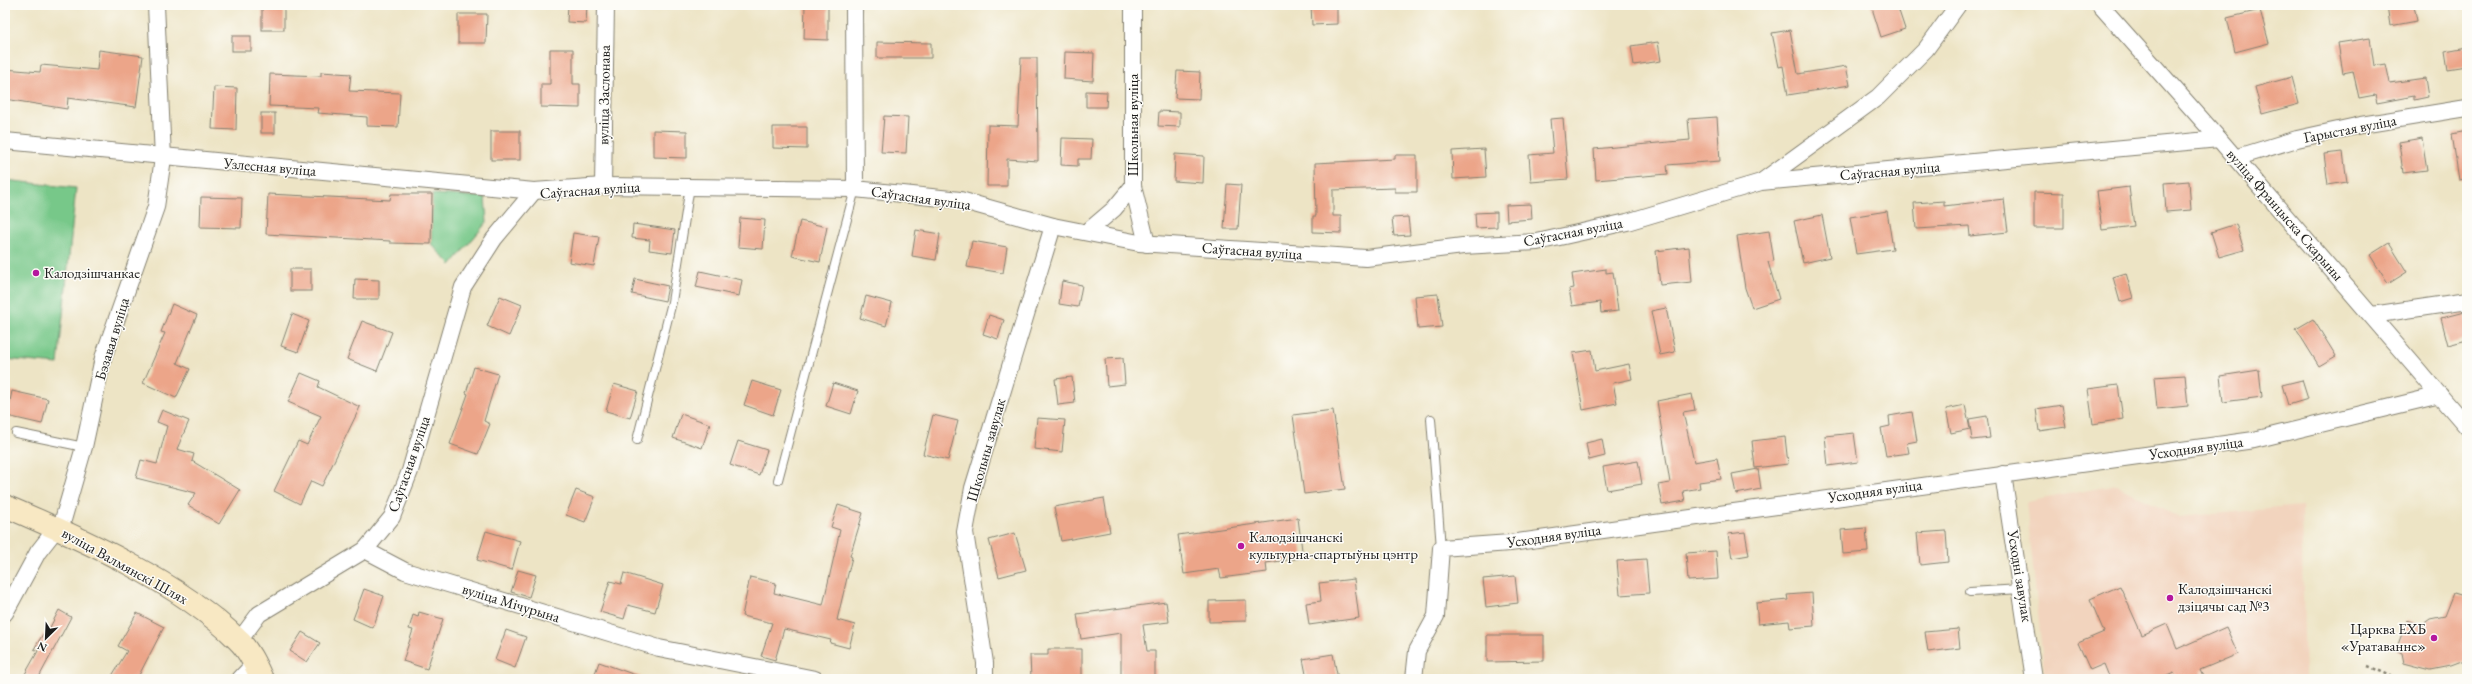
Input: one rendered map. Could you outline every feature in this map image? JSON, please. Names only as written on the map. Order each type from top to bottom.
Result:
[{"type":"main road","name":"вуліца Валмянскі Шлях","points":[[5,506],[57,528],[159,581],[187,599],[239,641],[252,674]]},
{"type":"street","name":"Бэзавая вуліца","points":[[5,613],[38,552],[63,520],[84,447],[103,358],[156,206],[163,158],[156,5]]},
{"type":"street","name":"вуліца Заслонава","points":[[603,186],[606,5]]},
{"type":"street","name":"Саўгасная вуліца","points":[[854,5],[855,189]]},
{"type":"street","name":"Школьная вуліца","points":[[1133,5],[1133,186],[1147,244]]},
{"type":"street","points":[[1761,182],[1785,167],[1878,97],[1926,49],[1958,5]]},
{"type":"street","name":"вуліца Францыска Скарыны","points":[[2100,5],[2219,139],[2467,427]]},
{"type":"street","name":"Гарыстая вуліца","points":[[2235,158],[2297,139],[2361,125],[2467,108]]},
{"type":"street","name":"Саўгасная вуліца","points":[[365,550],[392,517],[410,471],[464,287],[494,239],[534,191],[603,186],[855,189],[960,200],[1053,226],[1147,244],[1366,258],[1463,246],[1537,242],[1627,222],[1761,182],[2219,139]]},
{"type":"street","name":"Узлесная вуліца","points":[[5,141],[163,158],[534,191]]},
{"type":"street","points":[[1087,232],[1114,208],[1133,186]]},
{"type":"street","name":"Школьны завулак","points":[[985,679],[985,663],[965,532],[974,488],[1053,226]]},
{"type":"street","points":[[2372,315],[2467,301]]},
{"type":"street","name":"Усходняя вуліца","points":[[1441,548],[1510,543],[2254,440],[2440,396]]},
{"type":"street","name":"Усходні завулак","points":[[2003,474],[2034,679]]},
{"type":"street","points":[[1414,679],[1417,651],[1436,616],[1441,548]]},
{"type":"street","points":[[239,641],[259,614],[365,550]]},
{"type":"street","name":"вуліца Мічурына","points":[[365,550],[405,570],[659,648],[815,679]]},
{"type":"lane","points":[[637,440],[672,302],[690,186]]},
{"type":"lane","points":[[778,480],[855,189]]},
{"type":"lane","points":[[1431,419],[1441,548]]},
{"type":"lane","points":[[16,433],[84,447]]},
{"type":"lane","points":[[1970,592],[2021,589]]},
{"type":"path","points":[[2368,666],[2398,679]]},
{"type":"shaded area","name":"Калодзішчанскі дзіцячы сад №3","points":[[2116,485],[2178,517],[2301,506],[2305,679],[2045,679],[2026,502]]},
{"type":"green space","name":"Калодзішчанкае","points":[[5,180],[76,188],[58,364],[5,359]]},
{"type":"green space","points":[[432,194],[485,197],[487,222],[451,265],[431,244]]},
{"type":"building","points":[[568,5],[587,5],[586,23],[567,22]]},
{"type":"building","points":[[805,5],[828,5],[828,40],[804,39]]},
{"type":"building","points":[[1311,5],[1337,5],[1337,24],[1312,25]]},
{"type":"building","points":[[1871,5],[1897,5],[1905,29],[1881,37]]},
{"type":"building","points":[[2387,5],[2414,5],[2417,21],[2390,26]]},
{"type":"building","points":[[262,6],[284,6],[284,30],[262,30]]},
{"type":"building","points":[[2260,10],[2269,43],[2235,52],[2227,18]]},
{"type":"building","points":[[458,14],[487,14],[486,43],[458,43]]},
{"type":"building","points":[[1790,30],[1798,74],[1846,66],[1850,85],[1788,95],[1783,66],[1779,67],[1772,33]]},
{"type":"building","points":[[232,36],[251,36],[251,51],[232,51]]},
{"type":"building","points":[[2370,38],[2374,66],[2386,64],[2390,83],[2425,78],[2428,97],[2414,100],[2414,96],[2377,103],[2375,95],[2359,98],[2353,71],[2343,73],[2338,43]]},
{"type":"building","points":[[877,42],[931,43],[931,58],[877,58]]},
{"type":"building","points":[[1658,42],[1661,61],[1634,65],[1631,46]]},
{"type":"building","points":[[2467,47],[2467,67],[2448,70],[2445,51]]},
{"type":"building","points":[[550,49],[573,49],[573,84],[580,84],[580,108],[541,107],[541,84],[550,84]]},
{"type":"building","points":[[99,50],[143,56],[136,107],[68,98],[67,109],[5,99],[5,69],[40,72],[41,65],[97,70]]},
{"type":"building","points":[[1065,52],[1094,53],[1093,81],[1064,79]]},
{"type":"building","points":[[1021,58],[1037,58],[1038,161],[1007,159],[1007,186],[987,186],[988,125],[1018,126]]},
{"type":"building","points":[[1177,71],[1200,72],[1199,99],[1175,98]]},
{"type":"building","points":[[321,72],[351,74],[349,91],[400,93],[398,127],[367,126],[367,117],[318,113],[319,108],[269,106],[270,74],[321,76]]},
{"type":"building","points":[[2292,77],[2299,104],[2262,114],[2255,87]]},
{"type":"building","points":[[214,87],[237,88],[236,130],[212,129]]},
{"type":"building","points":[[1086,91],[1107,92],[1106,107],[1086,107]]},
{"type":"building","points":[[1159,111],[1180,112],[1180,127],[1158,126]]},
{"type":"building","points":[[261,113],[275,113],[275,133],[261,133]]},
{"type":"building","points":[[884,116],[908,117],[906,153],[881,152]]},
{"type":"building","points":[[1717,117],[1720,161],[1667,165],[1668,174],[1596,180],[1594,149],[1690,140],[1688,119]]},
{"type":"building","points":[[1563,118],[1568,179],[1531,182],[1529,155],[1553,153],[1550,119]]},
{"type":"building","points":[[773,127],[807,127],[807,149],[773,148]]},
{"type":"building","points":[[653,130],[687,131],[687,158],[653,157]]},
{"type":"building","points":[[491,131],[520,131],[520,160],[491,160]]},
{"type":"building","points":[[2467,131],[2467,179],[2459,180],[2452,134]]},
{"type":"building","points":[[1062,138],[1092,139],[1091,159],[1078,159],[1078,166],[1061,165]]},
{"type":"building","points":[[2422,138],[2427,170],[2403,173],[2399,142]]},
{"type":"building","points":[[1484,149],[1486,177],[1453,179],[1452,151]]},
{"type":"building","points":[[2343,152],[2347,182],[2328,185],[2324,154]]},
{"type":"building","points":[[1175,154],[1204,156],[1203,183],[1174,181]]},
{"type":"building","points":[[1395,155],[1417,155],[1417,192],[1395,192],[1395,188],[1333,190],[1333,216],[1341,216],[1341,233],[1313,232],[1313,216],[1316,216],[1315,163],[1395,159]]},
{"type":"building","points":[[2189,181],[2191,210],[2166,212],[2164,183]]},
{"type":"building","points":[[1227,184],[1241,185],[1238,229],[1224,229]]},
{"type":"building","points":[[2129,187],[2134,226],[2102,230],[2097,191]]},
{"type":"building","points":[[2034,192],[2064,193],[2064,228],[2034,228]]},
{"type":"building","points":[[268,194],[390,200],[391,194],[432,194],[431,244],[390,243],[390,241],[266,234]]},
{"type":"building","points":[[201,197],[242,198],[241,228],[200,227]]},
{"type":"building","points":[[2004,199],[2008,232],[1970,236],[1969,226],[1916,229],[1914,203],[1944,201],[1944,206]]},
{"type":"building","points":[[1531,204],[1532,219],[1507,221],[1506,205]]},
{"type":"building","points":[[1887,211],[1893,249],[1856,254],[1850,217]]},
{"type":"building","points":[[1497,212],[1497,227],[1476,228],[1475,213]]},
{"type":"building","points":[[1822,215],[1830,257],[1803,263],[1794,221]]},
{"type":"building","points":[[1408,217],[1410,235],[1394,236],[1392,218]]},
{"type":"building","points":[[740,218],[765,220],[763,249],[738,247]]},
{"type":"building","points":[[800,221],[827,227],[820,262],[792,256]]},
{"type":"building","points":[[633,224],[675,230],[672,253],[649,250],[650,240],[632,238]]},
{"type":"building","points":[[2236,224],[2244,250],[2219,257],[2211,232]]},
{"type":"building","points":[[916,230],[940,234],[936,260],[912,256]]},
{"type":"building","points":[[1769,231],[1774,261],[1768,262],[1779,299],[1752,308],[1745,288],[1737,236]]},
{"type":"building","points":[[573,233],[599,237],[594,266],[569,262]]},
{"type":"building","points":[[972,241],[1007,247],[1003,273],[967,267]]},
{"type":"building","points":[[2389,243],[2407,272],[2388,284],[2370,255]]},
{"type":"building","points":[[1689,247],[1692,282],[1660,285],[1656,251]]},
{"type":"building","points":[[290,269],[311,269],[311,291],[290,291]]},
{"type":"building","points":[[1606,269],[1606,273],[1613,272],[1618,311],[1601,313],[1600,302],[1572,306],[1569,289],[1574,288],[1572,274]]},
{"type":"building","points":[[700,271],[742,280],[739,296],[696,287]]},
{"type":"building","points":[[2126,273],[2133,298],[2120,302],[2113,277]]},
{"type":"building","points":[[355,279],[379,280],[379,299],[354,299]]},
{"type":"building","points":[[635,279],[668,286],[665,301],[632,294]]},
{"type":"building","points":[[1062,281],[1082,285],[1078,307],[1059,304]]},
{"type":"building","points":[[1438,294],[1442,327],[1418,329],[1415,296]]},
{"type":"building","points":[[500,296],[522,305],[509,336],[487,326]]},
{"type":"building","points":[[866,296],[892,303],[886,326],[860,318]]},
{"type":"building","points":[[172,304],[197,315],[177,363],[190,369],[176,398],[143,383],[165,333],[161,332]]},
{"type":"building","points":[[1666,308],[1675,352],[1660,355],[1651,311]]},
{"type":"building","points":[[2464,312],[2467,325],[2467,340],[2448,345],[2441,318]]},
{"type":"building","points":[[292,314],[309,321],[298,352],[281,346]]},
{"type":"building","points":[[989,315],[1004,320],[998,339],[983,334]]},
{"type":"building","points":[[2313,319],[2336,356],[2319,366],[2296,329]]},
{"type":"building","points":[[362,321],[392,332],[377,371],[347,359]]},
{"type":"building","points":[[1592,350],[1595,371],[1629,364],[1632,379],[1613,383],[1617,403],[1583,410],[1573,353]]},
{"type":"building","points":[[1123,358],[1125,384],[1107,386],[1105,359]]},
{"type":"building","points":[[474,367],[498,374],[484,421],[490,424],[478,454],[450,444],[468,394],[466,393]]},
{"type":"building","points":[[2259,370],[2262,397],[2223,402],[2220,376]]},
{"type":"building","points":[[301,373],[320,381],[318,387],[360,407],[322,486],[311,481],[300,504],[274,491],[298,441],[307,445],[321,416],[288,402]]},
{"type":"building","points":[[2185,375],[2188,406],[2157,409],[2154,377]]},
{"type":"building","points":[[1072,377],[1075,403],[1058,405],[1055,379]]},
{"type":"building","points":[[2302,380],[2308,399],[2288,405],[2282,385]]},
{"type":"building","points":[[752,381],[781,390],[773,415],[744,405]]},
{"type":"building","points":[[833,383],[858,391],[851,414],[826,406]]},
{"type":"building","points":[[614,384],[638,391],[630,418],[606,411]]},
{"type":"building","points":[[2118,385],[2123,419],[2093,424],[2088,389]]},
{"type":"building","points":[[12,391],[48,399],[42,424],[7,416]]},
{"type":"building","points":[[1692,394],[1695,410],[1683,412],[1694,462],[1717,458],[1721,479],[1699,482],[1700,488],[1683,491],[1685,501],[1662,505],[1658,485],[1670,483],[1657,401]]},
{"type":"building","points":[[1965,405],[1970,429],[1951,433],[1946,409]]},
{"type":"building","points":[[2062,405],[2066,427],[2039,431],[2036,409]]},
{"type":"building","points":[[162,410],[189,421],[177,449],[194,454],[192,461],[240,490],[219,524],[188,505],[196,493],[136,478],[141,460],[157,464],[167,426],[157,422]]},
{"type":"building","points":[[1333,410],[1345,489],[1304,494],[1293,415]]},
{"type":"building","points":[[1912,412],[1917,441],[1907,443],[1909,453],[1886,456],[1881,428],[1890,426],[1889,416]]},
{"type":"building","points":[[681,414],[710,424],[702,448],[673,438]]},
{"type":"building","points":[[933,415],[958,421],[948,460],[923,454]]},
{"type":"building","points":[[1987,416],[1990,438],[1972,440],[1969,419]]},
{"type":"building","points":[[1037,418],[1065,420],[1062,452],[1034,449]]},
{"type":"building","points":[[1854,433],[1858,462],[1828,466],[1825,436]]},
{"type":"building","points":[[1785,437],[1788,464],[1755,468],[1752,441]]},
{"type":"building","points":[[1602,439],[1605,456],[1589,460],[1586,443]]},
{"type":"building","points":[[738,441],[767,450],[759,475],[730,465]]},
{"type":"building","points":[[1638,461],[1642,484],[1607,490],[1603,467]]},
{"type":"building","points":[[1758,469],[1761,489],[1736,494],[1732,474]]},
{"type":"building","points":[[576,490],[595,497],[585,522],[566,515]]},
{"type":"building","points":[[1104,498],[1110,532],[1061,541],[1054,507]]},
{"type":"building","points":[[838,505],[863,513],[850,556],[852,557],[837,620],[855,625],[849,648],[830,643],[831,640],[784,629],[775,660],[761,656],[772,623],[742,616],[750,577],[776,583],[774,593],[823,605],[840,530],[831,527]]},
{"type":"building","name":"Калодзішчанскі культурна-спартыўны цэнтр","points":[[1298,518],[1303,558],[1266,563],[1267,572],[1221,578],[1219,569],[1184,574],[1178,535]]},
{"type":"building","points":[[1866,528],[1868,552],[1843,554],[1841,530]]},
{"type":"building","points":[[486,531],[520,541],[512,570],[477,560]]},
{"type":"building","points":[[1946,531],[1948,562],[1920,565],[1917,533]]},
{"type":"building","points":[[1745,532],[1749,555],[1732,558],[1728,534]]},
{"type":"building","points":[[1015,533],[1026,570],[999,577],[989,540]]},
{"type":"building","points":[[1716,551],[1718,579],[1688,581],[1686,553]]},
{"type":"building","points":[[1646,559],[1649,593],[1620,595],[1617,561]]},
{"type":"building","points":[[518,570],[536,575],[529,597],[511,592]]},
{"type":"building","points":[[624,573],[663,585],[655,612],[628,605],[624,619],[600,612],[610,581],[621,584]]},
{"type":"building","points":[[1515,576],[1518,603],[1486,607],[1483,579]]},
{"type":"building","points":[[1354,579],[1359,618],[1309,625],[1306,603],[1321,601],[1319,583]]},
{"type":"building","points":[[2120,586],[2142,635],[2167,624],[2177,649],[2226,627],[2238,654],[2200,670],[2204,679],[2177,679],[2174,673],[2160,679],[2110,679],[2104,664],[2090,670],[2078,643],[2104,632],[2090,599]]},
{"type":"building","points":[[364,589],[384,596],[373,628],[353,619]]},
{"type":"building","points":[[1812,593],[1814,626],[1790,628],[1789,621],[1758,624],[1756,603],[1788,600],[1787,595]]},
{"type":"building","name":"Царква ЕХБ «Уратаванне»","points":[[2454,593],[2467,597],[2467,660],[2451,666],[2431,670],[2404,663],[2402,653],[2396,650],[2407,620],[2422,625],[2430,619],[2445,616]]},
{"type":"building","points":[[1246,600],[1246,621],[1209,622],[1209,601]]},
{"type":"building","points":[[1166,602],[1169,622],[1143,625],[1147,651],[1155,651],[1155,679],[1121,679],[1121,633],[1081,639],[1077,614]]},
{"type":"building","points":[[59,610],[71,617],[38,679],[35,679],[25,674],[38,651],[34,649],[43,634],[46,635]]},
{"type":"building","points":[[419,612],[443,619],[427,669],[403,661],[413,630],[409,629],[413,615],[418,617]]},
{"type":"building","points":[[137,613],[164,627],[137,679],[110,679],[127,651],[118,646]]},
{"type":"building","points":[[1958,629],[1960,648],[1928,652],[1925,632]]},
{"type":"building","points":[[506,630],[526,637],[515,668],[495,660]]},
{"type":"building","points":[[302,632],[320,643],[307,662],[290,651]]},
{"type":"building","points":[[1487,635],[1544,635],[1544,661],[1487,662]]},
{"type":"building","points":[[1048,649],[1082,649],[1082,679],[1031,679],[1030,655],[1048,655]]},
{"type":"building","points":[[1333,654],[1338,679],[1307,679],[1303,659]]},
{"type":"building","points":[[599,662],[641,677],[641,679],[593,679]]},
{"type":"place","name":"Калодзішчанкае","points":[[36,273]]},
{"type":"place","name":"Калодзішчанскі культурна-спартыўны цэнтр","points":[[1241,546]]},
{"type":"place","name":"Калодзішчанскі дзіцячы сад №3","points":[[2170,598]]},
{"type":"place","name":"Царква ЕХБ «Уратаванне»","points":[[2434,638]]}]
